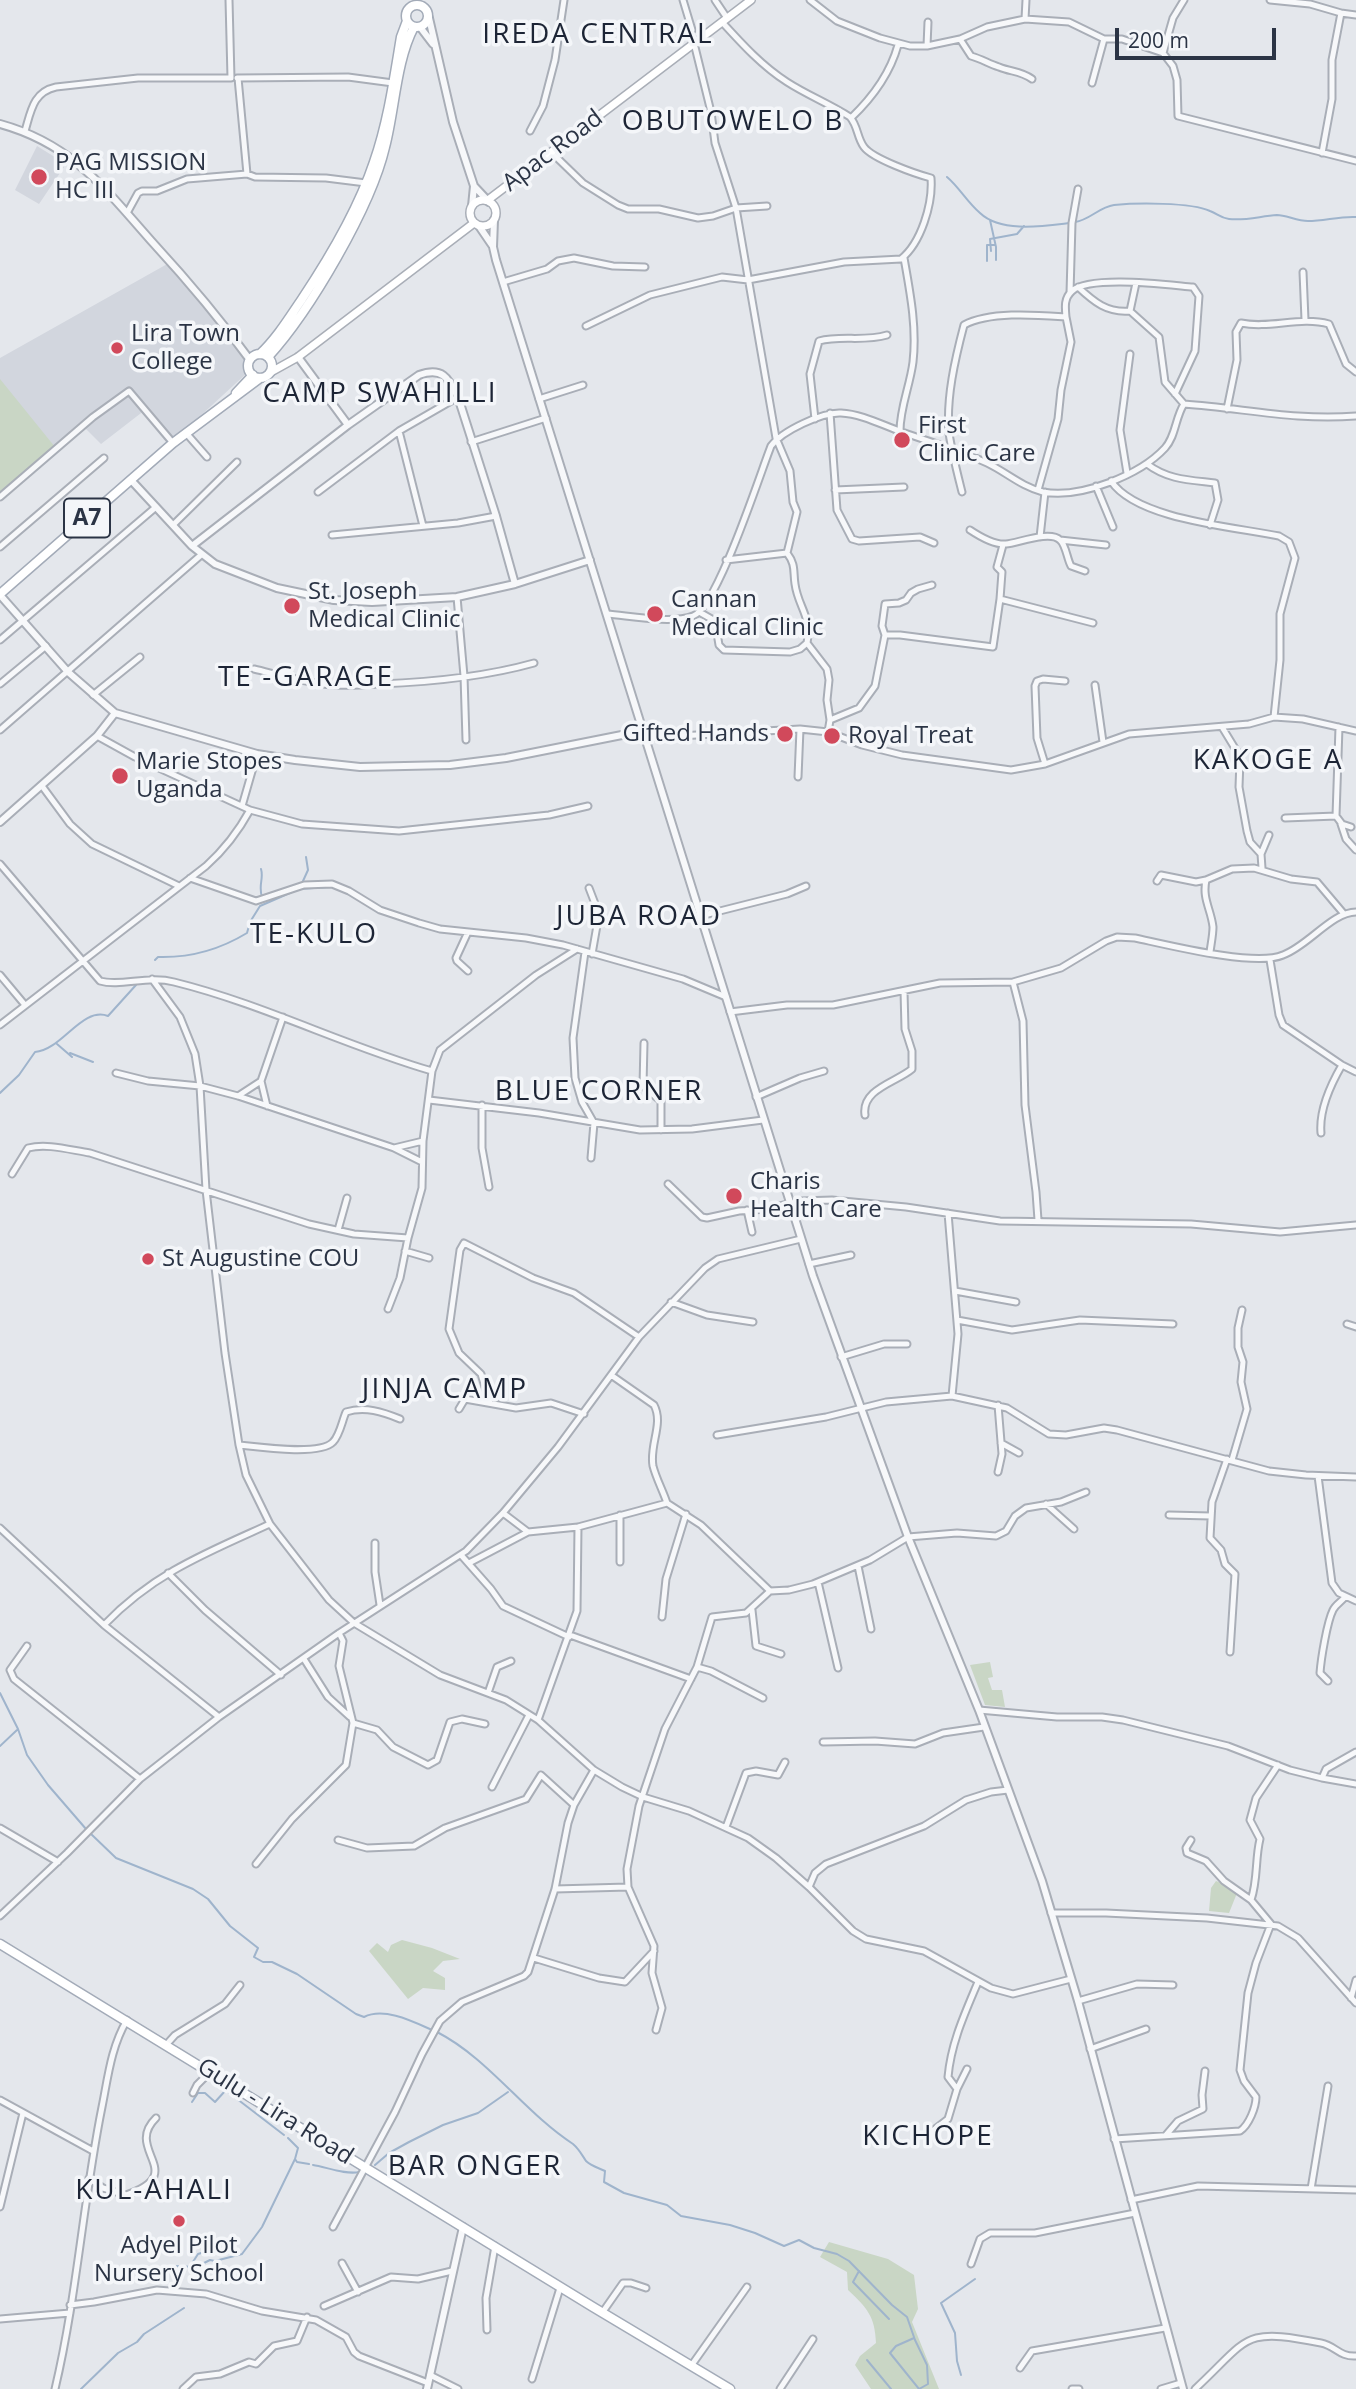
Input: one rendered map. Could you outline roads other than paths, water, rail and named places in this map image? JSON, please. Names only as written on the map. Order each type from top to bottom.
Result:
[{"type":"main road","name":"Apac Road","points":[[489,201],[751,0]]},
{"type":"main road","points":[[410,4],[417,4],[427,9],[425,24],[413,25],[406,15],[410,4]]},
{"type":"main road","points":[[369,185],[405,38],[413,25]]},
{"type":"main road","points":[[256,376],[248,368],[250,360],[264,356],[342,239],[385,149],[405,38]]},
{"type":"main road","points":[[271,372],[298,357],[476,224],[487,225],[494,220],[495,212],[489,201],[478,201],[472,206],[470,215],[476,224]]},
{"type":"main road","points":[[264,356],[272,364],[271,372]]},
{"type":"main road","name":"A7","points":[[0,594],[186,432],[232,398],[256,376],[271,372]]},
{"type":"main road","name":"Gulu - Lira Road","points":[[0,1944],[560,2288],[730,2389]]},
{"type":"street","points":[[229,0],[231,78]]},
{"type":"street","points":[[530,131],[543,106],[555,60],[564,0]]},
{"type":"street","points":[[682,0],[692,30]]},
{"type":"street","points":[[715,0],[725,20],[752,55],[789,84],[851,118],[866,150],[877,158],[932,178],[932,195],[927,215],[904,258],[914,346],[911,372],[902,405],[900,431]]},
{"type":"street","points":[[810,0],[829,16],[898,44],[927,46],[960,39],[987,27],[1025,19],[1069,22],[1104,39],[1122,39],[1163,54],[1173,66],[1177,80],[1178,116],[1356,161]]},
{"type":"street","points":[[1025,19],[1026,0]]},
{"type":"street","points":[[1163,54],[1173,18],[1184,0]]},
{"type":"street","points":[[1270,0],[1310,4],[1356,15]]},
{"type":"street","points":[[427,9],[453,122],[474,186],[472,206]]},
{"type":"street","points":[[1322,153],[1332,99],[1332,60],[1341,13]]},
{"type":"street","points":[[927,46],[928,22]]},
{"type":"street","points":[[413,25],[434,46]]},
{"type":"street","points":[[960,39],[971,56],[1000,68],[1015,70],[1032,79]]},
{"type":"street","points":[[1092,83],[1104,39]]},
{"type":"street","points":[[694,43],[711,112],[715,143],[736,208],[776,438],[790,471],[793,502],[797,512],[787,553],[794,563],[795,586],[804,606],[808,626],[807,643],[827,669],[830,720],[828,732]]},
{"type":"street","points":[[851,118],[876,91],[894,61],[898,44]]},
{"type":"street","points":[[25,131],[31,110],[45,89],[138,78],[348,77],[393,83]]},
{"type":"street","points":[[238,78],[247,174]]},
{"type":"street","points":[[0,124],[25,131],[75,161],[96,178],[200,296],[250,360]]},
{"type":"street","points":[[551,152],[583,183],[628,209],[659,209],[698,218],[736,208],[767,206]]},
{"type":"street","points":[[127,213],[135,197],[142,191],[157,191],[187,179],[247,174],[255,177],[326,178],[369,185]]},
{"type":"street","points":[[474,186],[489,201]]},
{"type":"street","points":[[1070,293],[1072,223],[1078,188]]},
{"type":"street","points":[[494,220],[493,247],[503,282],[809,1264],[908,1537],[979,1710],[1051,1913],[1078,2001],[1182,2386],[1161,2389]]},
{"type":"street","points":[[476,224],[493,247]]},
{"type":"street","points":[[503,282],[547,269],[558,261],[574,258],[612,266],[645,267]]},
{"type":"street","points":[[586,326],[628,304],[678,286],[724,276],[748,280],[844,262],[904,258]]},
{"type":"street","points":[[1303,272],[1305,320]]},
{"type":"street","points":[[1130,311],[1136,282]]},
{"type":"street","points":[[1038,490],[1058,419],[1072,336],[1065,302],[1070,293],[1078,287],[1136,282],[1193,287],[1198,291],[1195,351],[1175,394]]},
{"type":"street","points":[[1078,287],[1095,303],[1108,310],[1130,311],[1159,337],[1165,382],[1184,404],[1304,417],[1356,416]]},
{"type":"street","points":[[962,492],[949,430],[957,351],[964,326],[973,320],[1005,316],[1066,317]]},
{"type":"street","points":[[1227,409],[1237,360],[1234,339],[1241,323],[1256,326],[1305,320],[1324,322],[1332,327],[1346,364],[1356,372]]},
{"type":"street","points":[[815,419],[810,374],[819,341],[862,340],[887,335]]},
{"type":"street","points":[[1127,473],[1120,430],[1130,354]]},
{"type":"street","points":[[298,357],[348,425]]},
{"type":"street","points":[[192,546],[348,425],[419,375],[431,371],[441,373],[450,382],[458,397],[496,516],[514,584]]},
{"type":"street","points":[[539,399],[583,385]]},
{"type":"street","points":[[0,497],[93,417],[129,391],[173,443]]},
{"type":"street","points":[[318,492],[399,431],[458,397]]},
{"type":"street","points":[[607,614],[676,619],[688,618],[701,612],[710,599],[776,438],[830,413],[863,417],[952,448],[1038,490],[1069,493],[1111,481],[1147,464],[1168,444],[1184,404]]},
{"type":"street","points":[[830,413],[837,510],[852,539],[859,541],[920,537],[934,543]]},
{"type":"street","points":[[471,442],[545,418]]},
{"type":"street","points":[[399,431],[423,526]]},
{"type":"street","points":[[186,432],[207,457]]},
{"type":"street","points":[[0,547],[104,458]]},
{"type":"street","points":[[173,525],[236,462]]},
{"type":"street","points":[[1147,464],[1178,480],[1215,484],[1218,500],[1210,526]]},
{"type":"street","points":[[131,480],[201,555],[253,580],[334,600],[372,602],[457,597],[514,584],[590,560]]},
{"type":"street","points":[[1111,481],[1121,493],[1138,503],[1210,526],[1279,536],[1289,542],[1293,548],[1293,567],[1280,614],[1280,660],[1274,718]]},
{"type":"street","points":[[1096,486],[1113,527]]},
{"type":"street","points":[[835,490],[904,487]]},
{"type":"street","points":[[1040,537],[1045,492]]},
{"type":"street","points":[[0,640],[156,507]]},
{"type":"street","points":[[332,535],[496,516]]},
{"type":"street","points":[[970,530],[978,536],[1003,545],[1040,537],[1105,545]]},
{"type":"street","points":[[1060,540],[1071,566],[1084,571]]},
{"type":"street","points":[[885,635],[993,648],[1002,572],[997,566],[1003,545]]},
{"type":"street","points":[[726,560],[787,553]]},
{"type":"street","points":[[0,730],[201,555]]},
{"type":"street","points":[[830,720],[859,708],[875,687],[885,635],[882,626],[885,604],[899,603],[918,589],[932,586]]},
{"type":"street","points":[[0,594],[68,672],[115,713],[257,754],[360,767],[450,765],[506,758],[642,731]]},
{"type":"street","points":[[457,597],[466,740]]},
{"type":"street","points":[[1000,599],[1093,623]]},
{"type":"street","points":[[701,612],[715,621],[719,645],[724,650],[790,652],[807,643]]},
{"type":"street","points":[[0,684],[47,646]]},
{"type":"street","points":[[93,696],[140,657]]},
{"type":"street","points":[[254,669],[332,685],[415,683],[504,672],[534,663]]},
{"type":"street","points":[[1045,764],[1037,738],[1035,686],[1037,681],[1042,679],[1065,681]]},
{"type":"street","points":[[1095,685],[1103,742]]},
{"type":"street","points":[[0,822],[97,736],[115,713]]},
{"type":"street","points":[[645,738],[800,729],[828,732],[875,748],[929,760],[997,769],[1045,764],[1103,742],[1145,732],[1222,727],[1274,718],[1293,718],[1356,731]]},
{"type":"street","points":[[1222,727],[1240,760],[1239,787],[1247,831],[1252,845],[1261,854]]},
{"type":"street","points":[[1339,727],[1336,816],[1346,839],[1356,850]]},
{"type":"street","points":[[797,777],[800,729]]},
{"type":"street","points":[[97,736],[135,757],[250,810],[303,824],[398,831],[548,815],[588,806]]},
{"type":"street","points":[[242,806],[257,754]]},
{"type":"street","points":[[42,786],[71,824],[92,844],[179,887]]},
{"type":"street","points":[[0,1025],[190,878],[230,843],[250,810]]},
{"type":"street","points":[[1285,818],[1336,816]]},
{"type":"street","points":[[1341,823],[1351,827]]},
{"type":"street","points":[[1262,868],[1261,854],[1269,835]]},
{"type":"street","points":[[0,864],[100,981],[152,979],[214,992],[394,1060],[432,1071]]},
{"type":"street","points":[[1157,881],[1161,875],[1196,882],[1232,869],[1262,868],[1291,879],[1317,882],[1344,914]]},
{"type":"street","points":[[190,878],[256,901],[304,885],[332,884],[380,910],[440,929],[526,938],[577,949],[683,979],[726,997]]},
{"type":"street","points":[[1203,892],[1206,880]]},
{"type":"street","points":[[1196,882],[1210,910],[1213,929],[1210,952]]},
{"type":"street","points":[[700,916],[806,887]]},
{"type":"street","points":[[589,888],[599,914],[573,1038],[575,1078],[582,1102],[594,1123],[591,1158]]},
{"type":"street","points":[[730,1012],[787,1005],[833,1005],[940,983],[1013,982],[1062,968],[1101,943],[1117,937],[1248,959],[1270,960],[1293,951],[1344,914],[1356,912]]},
{"type":"street","points":[[468,932],[456,958],[468,971]]},
{"type":"street","points":[[388,1309],[399,1283],[422,1188],[423,1141],[432,1071],[443,1045],[536,975],[577,949]]},
{"type":"street","points":[[1270,960],[1283,1025],[1356,1072]]},
{"type":"street","points":[[0,975],[25,1005]]},
{"type":"street","points":[[152,979],[169,1000],[188,1034],[195,1054],[200,1086],[206,1190],[239,1446],[251,1486],[270,1524],[330,1600],[354,1623],[440,1675],[506,1700],[538,1720],[594,1770],[643,1797],[688,1811],[748,1838],[776,1858],[860,1936],[880,1943],[924,1951],[978,1982],[1013,1994],[1071,1979]]},
{"type":"street","points":[[1013,982],[1023,1021],[1025,1105],[1038,1220]]},
{"type":"street","points":[[865,1115],[865,1104],[870,1097],[891,1080],[912,1069],[912,1051],[905,1029],[904,990]]},
{"type":"street","points":[[267,1106],[261,1081],[284,1017]]},
{"type":"street","points":[[644,1043],[643,1086],[661,1101],[661,1130]]},
{"type":"street","points":[[1321,1133],[1328,1097],[1342,1065]]},
{"type":"street","points":[[756,1097],[824,1071]]},
{"type":"street","points":[[116,1073],[148,1081],[200,1086],[238,1096],[394,1149],[422,1162]]},
{"type":"street","points":[[238,1096],[261,1081]]},
{"type":"street","points":[[429,1100],[482,1105],[640,1130],[724,1126],[763,1120]]},
{"type":"street","points":[[482,1105],[482,1148],[489,1187]]},
{"type":"street","points":[[394,1149],[423,1141]]},
{"type":"street","points":[[12,1174],[28,1148],[43,1146],[90,1153],[309,1224],[354,1234],[408,1238]]},
{"type":"street","points":[[668,1184],[702,1217],[832,1200],[1000,1221],[1191,1224],[1280,1232],[1356,1225]]},
{"type":"street","points":[[338,1230],[346,1198]]},
{"type":"street","points":[[747,1210],[752,1232]]},
{"type":"street","points":[[948,1213],[958,1337],[952,1396]]},
{"type":"street","points":[[0,1916],[140,1779],[219,1717],[380,1605],[461,1555],[503,1513],[584,1414],[639,1337],[705,1269],[718,1259],[801,1239]]},
{"type":"street","points":[[490,1403],[481,1374],[459,1353],[449,1329],[461,1246],[464,1242],[530,1277],[574,1293],[639,1337]]},
{"type":"street","points":[[405,1251],[429,1258]]},
{"type":"street","points":[[809,1264],[851,1255]]},
{"type":"street","points":[[955,1291],[1016,1303]]},
{"type":"street","points":[[671,1302],[707,1315],[753,1322]]},
{"type":"street","points":[[1230,1652],[1236,1578],[1225,1562],[1221,1550],[1210,1539],[1214,1496],[1247,1409],[1241,1382],[1243,1362],[1238,1347],[1242,1310]]},
{"type":"street","points":[[957,1320],[1012,1330],[1080,1320],[1173,1324]]},
{"type":"street","points":[[1347,1324],[1356,1327]]},
{"type":"street","points":[[841,1357],[884,1344],[906,1344]]},
{"type":"street","points":[[611,1375],[654,1405],[658,1412],[652,1452],[653,1465],[667,1503],[708,1531],[770,1591]]},
{"type":"street","points":[[717,1435],[826,1418],[886,1402],[952,1396],[998,1405],[1049,1434],[1104,1428],[1278,1472],[1356,1476]]},
{"type":"street","points":[[459,1409],[464,1399],[516,1408],[551,1403],[584,1414]]},
{"type":"street","points":[[998,1405],[1002,1454],[998,1472]]},
{"type":"street","points":[[239,1446],[314,1449],[330,1446],[335,1441],[346,1412],[358,1409],[385,1413],[400,1419]]},
{"type":"street","points":[[1001,1443],[1019,1453]]},
{"type":"street","points":[[1318,1476],[1331,1578],[1336,1590],[1356,1601]]},
{"type":"street","points":[[656,2030],[662,2008],[652,1973],[653,1940],[628,1887],[627,1869],[634,1825],[665,1729],[697,1667],[712,1617],[741,1615],[752,1610],[770,1591],[802,1588],[818,1582],[858,1566],[908,1537],[957,1533],[996,1536],[1006,1531],[1019,1512],[1061,1502],[1086,1492]]},
{"type":"street","points":[[468,1563],[528,1532],[578,1527],[667,1503]]},
{"type":"street","points":[[1046,1504],[1074,1529]]},
{"type":"street","points":[[503,1513],[528,1532]]},
{"type":"street","points":[[662,1617],[666,1578],[686,1514]]},
{"type":"street","points":[[620,1515],[620,1562]]},
{"type":"street","points":[[1168,1515],[1211,1516]]},
{"type":"street","points":[[104,1625],[145,1588],[168,1573],[195,1557],[270,1524]]},
{"type":"street","points":[[538,1720],[570,1636],[578,1603],[578,1527]]},
{"type":"street","points":[[0,1528],[104,1625],[219,1717]]},
{"type":"street","points":[[374,1543],[380,1605]]},
{"type":"street","points":[[461,1555],[503,1606],[570,1636],[691,1679]]},
{"type":"street","points":[[858,1566],[871,1629]]},
{"type":"street","points":[[168,1573],[205,1611],[281,1675]]},
{"type":"street","points":[[818,1582],[838,1668]]},
{"type":"street","points":[[1328,1681],[1321,1673],[1324,1649],[1332,1612],[1345,1597]]},
{"type":"street","points":[[752,1610],[752,1631],[756,1646],[781,1654]]},
{"type":"street","points":[[256,1864],[292,1819],[346,1765],[353,1723],[339,1666],[342,1641],[339,1633]]},
{"type":"street","points":[[27,1646],[10,1670],[14,1679],[140,1779]]},
{"type":"street","points":[[304,1659],[328,1697],[350,1717]]},
{"type":"street","points":[[488,1693],[497,1667],[511,1661]]},
{"type":"street","points":[[697,1667],[711,1671],[763,1698]]},
{"type":"street","points":[[979,1710],[1123,1720],[1227,1746],[1278,1765],[1356,1784]]},
{"type":"street","points":[[492,1787],[528,1715]]},
{"type":"street","points":[[353,1723],[377,1730],[389,1744],[428,1765],[437,1760],[450,1722],[461,1719],[485,1724]]},
{"type":"street","points":[[823,1742],[875,1741],[908,1745],[943,1733],[984,1727]]},
{"type":"street","points":[[1322,1777],[1326,1769],[1356,1752]]},
{"type":"street","points":[[726,1827],[746,1773],[756,1771],[778,1775],[785,1762]]},
{"type":"street","points":[[1251,1900],[1256,1877],[1256,1850],[1260,1839],[1250,1820],[1256,1798],[1278,1765]]},
{"type":"street","points":[[333,2227],[349,2202],[364,2167],[395,2112],[440,2021],[463,2002],[524,1976],[534,1958],[555,1889],[574,1805],[594,1770]]},
{"type":"street","points":[[338,1840],[367,1848],[414,1846],[445,1828],[526,1799],[541,1775],[574,1805]]},
{"type":"street","points":[[809,1887],[815,1873],[826,1864],[924,1826],[966,1800],[1008,1790]]},
{"type":"street","points":[[0,1828],[58,1862]]},
{"type":"street","points":[[1191,1840],[1186,1848],[1187,1853],[1206,1861],[1224,1881],[1251,1900],[1271,1924]]},
{"type":"street","points":[[555,1889],[628,1887]]},
{"type":"street","points":[[1051,1913],[1125,1914],[1271,1924],[1285,1928],[1298,1938],[1356,2003]]},
{"type":"street","points":[[1114,2139],[1240,2131],[1246,2124],[1256,2100],[1240,2070],[1247,1999],[1271,1924]]},
{"type":"street","points":[[534,1958],[599,1978],[625,1982],[654,1951]]},
{"type":"street","points":[[1351,1998],[1356,1979]]},
{"type":"street","points":[[957,2089],[948,2077],[951,2058],[961,2021],[978,1982]]},
{"type":"street","points":[[1078,2001],[1137,1984],[1173,1985]]},
{"type":"street","points":[[166,2045],[175,2035],[225,2004],[240,1985]]},
{"type":"street","points":[[55,2389],[93,2151],[114,2047],[127,2020]]},
{"type":"street","points":[[1090,2049],[1146,2029]]},
{"type":"street","points":[[926,2136],[948,2119],[957,2089],[967,2069]]},
{"type":"street","points":[[1166,2134],[1178,2121],[1203,2109],[1205,2071]]},
{"type":"street","points":[[194,2091],[210,2072]]},
{"type":"street","points":[[1311,2189],[1328,2086]]},
{"type":"street","points":[[0,2100],[93,2151]]},
{"type":"street","points":[[0,2207],[23,2113]]},
{"type":"street","points":[[89,2178],[103,2188],[126,2195],[154,2181],[156,2175],[147,2140],[148,2129],[156,2118]]},
{"type":"street","points":[[1132,2200],[1198,2186],[1356,2190]]},
{"type":"street","points":[[971,2264],[980,2239],[990,2233],[1035,2233],[1135,2213]]},
{"type":"street","points":[[429,2382],[463,2227]]},
{"type":"street","points":[[487,2330],[486,2298],[495,2246]]},
{"type":"street","points":[[342,2263],[358,2292]]},
{"type":"street","points":[[324,2306],[391,2277],[418,2279],[452,2272]]},
{"type":"street","points":[[602,2313],[623,2283],[646,2288]]},
{"type":"street","points":[[691,2366],[747,2287]]},
{"type":"street","points":[[532,2379],[560,2288]]},
{"type":"street","points":[[70,2305],[169,2289],[206,2294],[262,2311],[307,2317],[326,2324],[345,2337],[359,2356],[429,2382],[458,2389]]},
{"type":"street","points":[[0,2319],[69,2313]]},
{"type":"street","points":[[183,2389],[196,2377],[220,2374],[249,2362],[256,2364],[274,2346],[293,2343],[298,2339],[307,2317]]},
{"type":"street","points":[[1020,2368],[1031,2351],[1165,2328]]},
{"type":"street","points":[[1195,2389],[1233,2350],[1248,2339],[1260,2336],[1276,2335],[1323,2343],[1345,2356],[1356,2356]]},
{"type":"street","points":[[779,2389],[813,2339]]},
{"type":"street","points":[[1072,2389],[1079,2389]]},
{"type":"waterway","points":[[947,177],[980,213],[999,223],[1023,227],[1070,223]]},
{"type":"waterway","points":[[1075,222],[1109,206],[1135,204],[1190,206],[1210,211],[1223,218],[1235,219],[1277,215],[1308,221],[1356,217]]},
{"type":"waterway","points":[[990,220],[996,260]]},
{"type":"waterway","points":[[991,251],[990,239],[1017,234],[1024,226]]},
{"type":"waterway","points":[[987,261],[987,245],[995,245]]},
{"type":"waterway","points":[[303,881],[308,870],[306,857]]},
{"type":"waterway","points":[[261,869],[262,897]]},
{"type":"waterway","points":[[155,960],[158,957],[204,952],[226,944],[247,933],[260,906],[299,889],[330,887]]},
{"type":"waterway","points":[[0,1093],[19,1075],[35,1052],[54,1044],[89,1017],[108,1016],[136,985]]},
{"type":"waterway","points":[[57,1044],[72,1057]]},
{"type":"waterway","points":[[70,1053],[93,1062]]},
{"type":"waterway","points":[[0,1693],[18,1729],[27,1755],[48,1785],[86,1829]]},
{"type":"waterway","points":[[0,1746],[17,1730]]},
{"type":"waterway","points":[[90,1833],[116,1858],[193,1889],[208,1899],[230,1926],[258,1948],[254,1957],[297,1974],[356,2014],[364,2017],[389,2014],[432,2030]]},
{"type":"waterway","points":[[437,2032],[473,2056],[575,2146],[588,2163],[605,2171],[604,2182],[624,2193],[667,2205],[681,2216],[730,2225],[784,2246],[799,2240],[849,2261],[907,2317],[927,2365],[928,2384],[919,2389],[890,2353],[896,2346],[914,2338]]},
{"type":"waterway","points":[[192,2102],[198,2093],[205,2093],[215,2102],[225,2091],[228,2092],[284,2135]]},
{"type":"waterway","points":[[375,2165],[409,2142],[443,2125],[478,2113],[508,2092]]},
{"type":"waterway","points":[[288,2138],[298,2148],[295,2159],[297,2162],[309,2164]]},
{"type":"waterway","points":[[162,2269],[175,2266],[196,2267],[210,2260],[242,2254],[262,2227],[295,2159]]},
{"type":"waterway","points":[[313,2165],[342,2172],[359,2172]]},
{"type":"waterway","points":[[191,2265],[198,2254],[208,2251],[231,2251],[233,2254]]},
{"type":"waterway","points":[[859,2271],[853,2282],[889,2319]]},
{"type":"waterway","points":[[961,2375],[955,2333],[941,2303],[975,2279]]},
{"type":"waterway","points":[[81,2389],[118,2353],[184,2308]]},
{"type":"waterway","points":[[867,2360],[891,2389]]},
{"type":"place","name":"PAG MISSION HC III","points":[[39,177]]},
{"type":"place","name":"Lira Town College","points":[[117,348]]},
{"type":"place","name":"First Clinic Care","points":[[902,440]]},
{"type":"place","name":"St. Joseph Medical Clinic","points":[[292,606]]},
{"type":"place","name":"Cannan Medical Clinic","points":[[655,614]]},
{"type":"place","name":"Gifted Hands","points":[[785,734]]},
{"type":"place","name":"Royal Treat","points":[[832,736]]},
{"type":"place","name":"Marie Stopes Uganda","points":[[120,776]]},
{"type":"place","name":"Charis Health Care","points":[[734,1196]]},
{"type":"place","name":"St Augustine COU","points":[[148,1259]]},
{"type":"place","name":"Adyel Pilot Nursery School","points":[[179,2221]]},
{"type":"district","name":"IREDA CENTRAL","points":[[598,35]]},
{"type":"district","name":"OBUTOWELO B","points":[[733,122]]},
{"type":"district","name":"CAMP SWAHILLI","points":[[380,394]]},
{"type":"district","name":"TE -GARAGE","points":[[306,678]]},
{"type":"district","name":"KAKOGE A","points":[[1268,761]]},
{"type":"district","name":"JUBA ROAD","points":[[639,917]]},
{"type":"district","name":"TE-KULO","points":[[314,935]]},
{"type":"district","name":"BLUE CORNER","points":[[599,1092]]},
{"type":"district","name":"JINJA CAMP","points":[[445,1390]]},
{"type":"district","name":"KICHOPE","points":[[928,2137]]},
{"type":"district","name":"BAR ONGER","points":[[475,2167]]},
{"type":"district","name":"KUL-AHALI","points":[[154,2191]]}]
